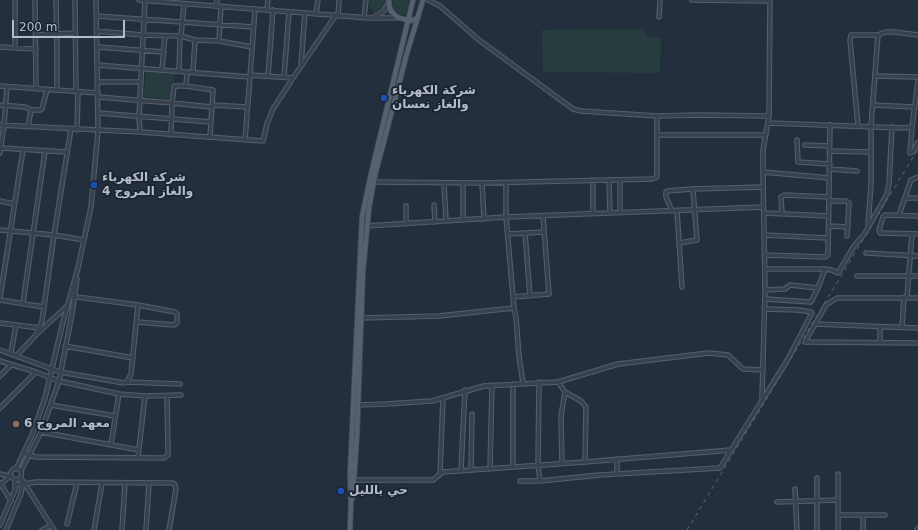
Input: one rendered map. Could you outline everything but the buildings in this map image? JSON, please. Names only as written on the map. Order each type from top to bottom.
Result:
[{"type":"main road","points":[[350,530],[351,436],[362,217],[371,174],[414,0]]},
{"type":"main road","points":[[389,1],[392,13],[400,18],[408,21],[415,20],[419,15]]},
{"type":"main road","points":[[351,501],[354,480],[366,226],[374,182],[407,53],[423,1]]},
{"type":"street","points":[[15,0],[15,48]]},
{"type":"street","points":[[35,0],[36,89]]},
{"type":"street","points":[[56,0],[57,90]]},
{"type":"street","points":[[75,0],[77,130]]},
{"type":"street","points":[[0,525],[11,501],[16,485],[15,477],[12,471],[16,468],[39,416],[51,377],[67,306],[78,268],[91,207],[98,131],[96,0]]},
{"type":"street","points":[[139,0],[364,18],[400,18]]},
{"type":"street","points":[[140,132],[139,117],[145,0]]},
{"type":"street","points":[[216,6],[217,0]]},
{"type":"street","points":[[267,10],[268,0]]},
{"type":"street","points":[[316,14],[318,0]]},
{"type":"street","points":[[2,125],[140,132],[263,141],[267,124],[273,110],[292,78],[337,16],[339,0]]},
{"type":"street","points":[[364,18],[366,0]]},
{"type":"street","points":[[428,0],[440,6],[479,40],[573,109],[581,111],[658,116],[698,114],[769,116]]},
{"type":"street","points":[[659,17],[660,0]]},
{"type":"street","points":[[692,0],[770,0],[769,116],[763,150],[765,309],[762,400]]},
{"type":"street","points":[[369,18],[381,14],[389,1]]},
{"type":"street","points":[[179,71],[184,4]]},
{"type":"street","points":[[219,41],[221,6]]},
{"type":"street","points":[[244,140],[255,9]]},
{"type":"street","points":[[268,76],[273,10]]},
{"type":"street","points":[[284,77],[288,12]]},
{"type":"street","points":[[301,66],[305,13]]},
{"type":"street","points":[[96,16],[253,27]]},
{"type":"street","points":[[96,30],[143,35],[181,36],[195,40],[219,41],[252,47]]},
{"type":"street","points":[[858,126],[850,37],[852,34],[878,35],[891,32],[918,35]]},
{"type":"street","points":[[36,35],[75,33]]},
{"type":"street","points":[[868,228],[871,184],[871,126],[878,35]]},
{"type":"street","points":[[162,69],[165,36]]},
{"type":"street","points":[[193,72],[195,40]]},
{"type":"street","points":[[0,47],[36,49]]},
{"type":"street","points":[[97,47],[164,52]]},
{"type":"street","points":[[97,65],[292,78]]},
{"type":"street","points":[[186,86],[187,72]]},
{"type":"street","points":[[875,76],[918,77]]},
{"type":"street","points":[[918,81],[910,153],[913,152],[918,142]]},
{"type":"street","points":[[97,82],[141,82]]},
{"type":"street","points":[[0,86],[57,90],[172,103],[247,107]]},
{"type":"street","points":[[171,135],[174,87],[186,86],[213,90],[210,137]]},
{"type":"street","points":[[7,87],[0,150],[67,152]]},
{"type":"street","points":[[0,105],[40,110],[42,109],[47,90]]},
{"type":"street","points":[[873,105],[914,107]]},
{"type":"street","points":[[28,127],[31,110]]},
{"type":"street","points":[[98,113],[211,122]]},
{"type":"street","points":[[374,182],[506,183],[652,179],[657,177],[658,116]]},
{"type":"street","points":[[768,123],[912,127]]},
{"type":"street","points":[[764,255],[826,257],[828,255],[830,124]]},
{"type":"street","points":[[765,269],[825,269],[838,273],[854,246],[868,228],[888,191],[892,127]]},
{"type":"street","points":[[36,335],[40,328],[44,307],[71,129]]},
{"type":"street","points":[[657,135],[766,135]]},
{"type":"street","points":[[797,140],[798,162],[830,164]]},
{"type":"street","points":[[805,145],[829,146]]},
{"type":"street","points":[[23,150],[0,299],[44,307]]},
{"type":"street","points":[[23,303],[45,151]]},
{"type":"street","points":[[829,151],[871,152]]},
{"type":"street","points":[[829,169],[857,171]]},
{"type":"street","points":[[763,172],[829,178]]},
{"type":"street","points":[[898,215],[912,180],[918,177]]},
{"type":"street","points":[[593,180],[593,213]]},
{"type":"street","points":[[610,180],[610,213]]},
{"type":"street","points":[[620,180],[620,212]]},
{"type":"street","points":[[444,183],[446,222]]},
{"type":"street","points":[[463,183],[463,220]]},
{"type":"street","points":[[482,183],[484,219]]},
{"type":"street","points":[[506,183],[506,217],[514,308],[523,383]]},
{"type":"street","points":[[672,211],[666,197],[667,191],[763,187]]},
{"type":"street","points":[[679,243],[697,240],[692,189]]},
{"type":"street","points":[[782,214],[781,197],[784,195],[848,202],[847,236]]},
{"type":"street","points":[[904,198],[918,198]]},
{"type":"street","points":[[0,201],[14,204]]},
{"type":"street","points":[[434,205],[435,222]]},
{"type":"street","points":[[406,206],[406,224]]},
{"type":"street","points":[[366,226],[506,217],[763,207]]},
{"type":"street","points":[[677,210],[682,287]]},
{"type":"street","points":[[764,213],[829,216]]},
{"type":"street","points":[[513,297],[549,294],[543,216]]},
{"type":"street","points":[[918,216],[884,216],[879,232],[918,234]]},
{"type":"street","points":[[829,226],[848,227]]},
{"type":"street","points":[[0,230],[54,235],[84,240]]},
{"type":"street","points":[[508,234],[544,232]]},
{"type":"street","points":[[525,233],[530,296]]},
{"type":"street","points":[[902,327],[912,234]]},
{"type":"street","points":[[764,235],[828,238]]},
{"type":"street","points":[[866,253],[918,256]]},
{"type":"street","points":[[11,501],[1,484],[22,475],[21,471],[41,432],[51,404],[59,381],[78,268]]},
{"type":"street","points":[[765,299],[792,300],[809,303],[812,301],[825,269]]},
{"type":"street","points":[[857,276],[918,276]]},
{"type":"street","points":[[765,290],[785,289],[790,285],[818,288]]},
{"type":"street","points":[[70,296],[138,305],[176,312],[177,314],[177,323],[174,325],[137,322]]},
{"type":"street","points":[[918,298],[837,298],[826,305],[804,341],[805,343],[918,343]]},
{"type":"street","points":[[127,382],[132,374],[138,305]]},
{"type":"street","points":[[17,355],[67,306]]},
{"type":"street","points":[[361,318],[439,316],[514,308]]},
{"type":"street","points":[[520,481],[540,481],[617,474],[720,468],[788,359],[812,313],[798,310],[765,309]]},
{"type":"street","points":[[0,323],[40,328]]},
{"type":"street","points":[[815,324],[918,328]]},
{"type":"street","points":[[11,353],[16,325]]},
{"type":"street","points":[[880,327],[880,342]]},
{"type":"street","points":[[65,346],[133,358]]},
{"type":"street","points":[[0,350],[53,368],[60,372],[124,383],[180,384]]},
{"type":"street","points":[[358,405],[432,401],[465,390],[492,385],[558,382],[618,364],[709,353],[728,355],[744,369],[763,370]]},
{"type":"street","points":[[0,361],[51,377],[59,381],[119,394],[145,396],[167,396],[181,394]]},
{"type":"street","points":[[0,376],[11,365]]},
{"type":"street","points":[[0,408],[36,372]]},
{"type":"street","points":[[540,382],[538,465],[540,481]]},
{"type":"street","points":[[558,382],[565,392],[581,401],[586,407],[585,462]]},
{"type":"street","points":[[513,384],[513,467]]},
{"type":"street","points":[[490,469],[492,385]]},
{"type":"street","points":[[461,470],[465,390]]},
{"type":"street","points":[[562,463],[561,416],[565,392]]},
{"type":"street","points":[[112,444],[119,394]]},
{"type":"street","points":[[138,458],[145,396]]},
{"type":"street","points":[[23,453],[29,456],[164,458],[168,455],[167,396]]},
{"type":"street","points":[[440,473],[443,398]]},
{"type":"street","points":[[51,404],[115,416]]},
{"type":"street","points":[[471,470],[472,414]]},
{"type":"street","points":[[41,432],[139,450]]},
{"type":"street","points":[[126,458],[127,448]]},
{"type":"street","points":[[354,480],[430,480],[435,478],[440,473],[461,470],[732,450]]},
{"type":"street","points":[[617,459],[617,474]]},
{"type":"street","points":[[16,468],[21,471]]},
{"type":"street","points":[[0,474],[15,477],[23,484],[54,530]]},
{"type":"street","points":[[838,474],[838,530]]},
{"type":"street","points":[[817,478],[817,530]]},
{"type":"street","points":[[16,485],[33,482],[173,484],[175,485],[176,489],[169,530]]},
{"type":"street","points":[[67,524],[77,483]]},
{"type":"street","points":[[94,530],[102,483]]},
{"type":"street","points":[[122,530],[125,483]]},
{"type":"street","points":[[146,530],[149,483]]},
{"type":"street","points":[[6,530],[21,494],[23,484]]},
{"type":"street","points":[[795,489],[797,530]]},
{"type":"street","points":[[777,502],[838,500]]},
{"type":"street","points":[[838,515],[885,515]]},
{"type":"street","points":[[863,515],[863,530]]},
{"type":"street","points":[[42,530],[52,526]]},
{"type":"green space","points":[[370,0],[386,0],[386,2],[382,9],[376,13],[373,13],[373,9],[369,9]]},
{"type":"green space","points":[[392,0],[409,0],[405,15],[399,14],[394,9]]},
{"type":"green space","points":[[642,29],[648,36],[661,38],[660,73],[543,72],[542,30]]},
{"type":"green space","points":[[146,69],[175,71],[173,87],[170,87],[169,99],[144,97]]},
{"type":"railway","points":[[687,530],[918,149]]},
{"type":"place","name":"شركة الكهرباء والغاز نعسان","points":[[384,98]]},
{"type":"place","name":"شركة الكهرباء والغاز المروج 4","points":[[94,185]]},
{"type":"place","name":"معهد المروج 6","points":[[16,424]]},
{"type":"place","name":"حي بالليل","points":[[341,491]]}]
